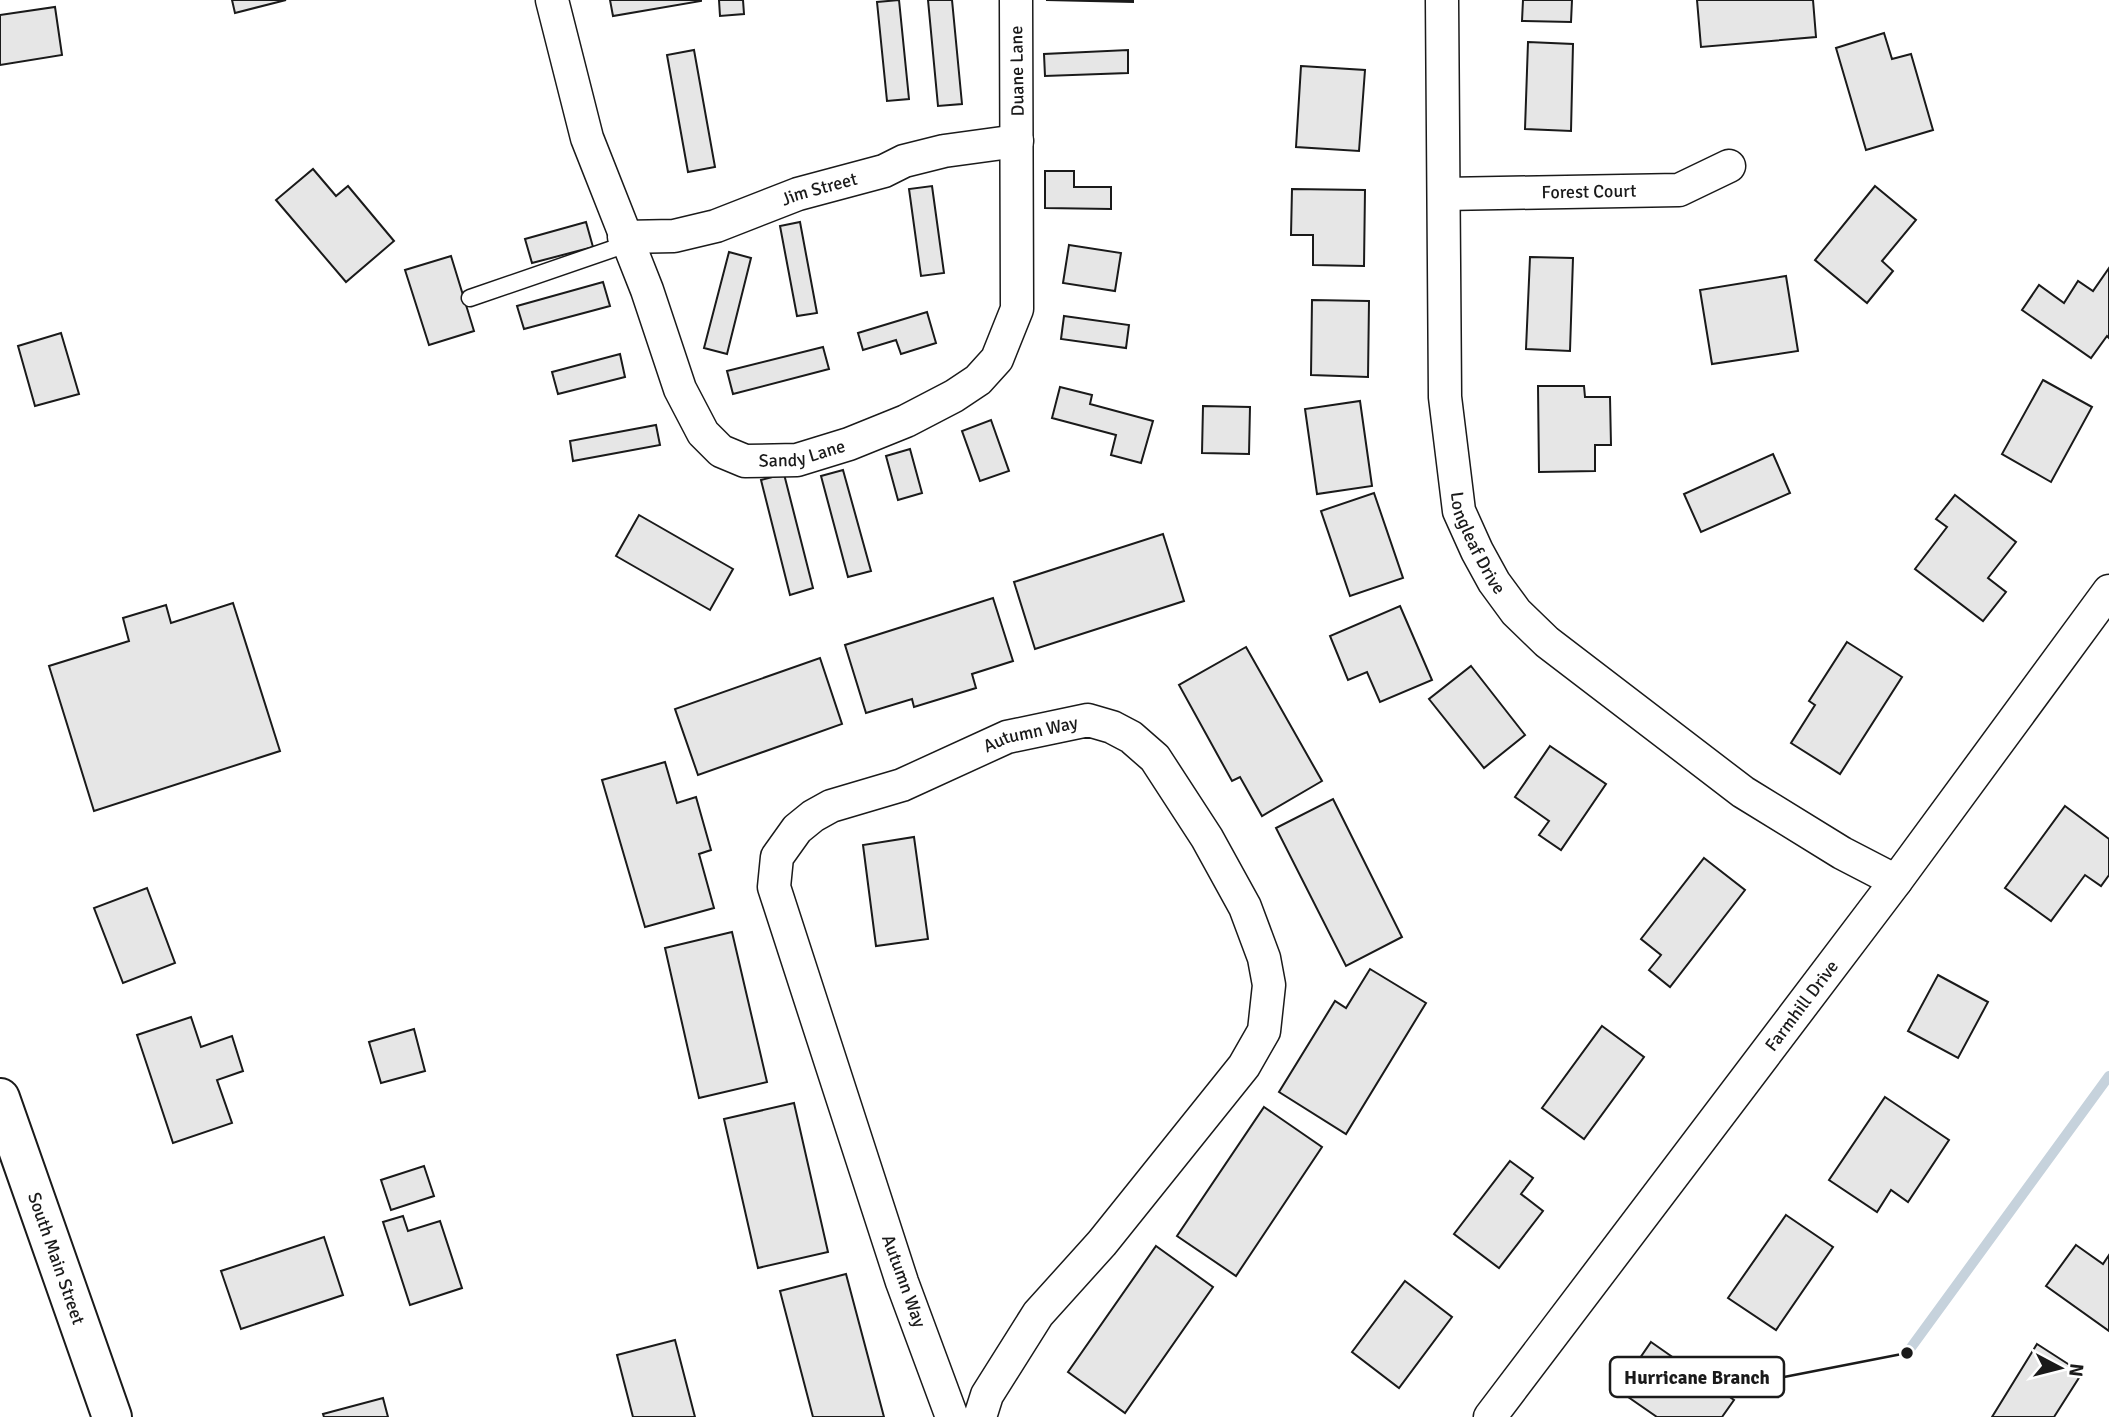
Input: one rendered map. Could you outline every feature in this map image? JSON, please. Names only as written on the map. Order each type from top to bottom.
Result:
[{"type":"main road","name":"South Main Street","points":[[0,1098],[112,1417]]},
{"type":"street","name":"Sandy Lane","points":[[552,0],[587,138],[607,186],[625,241],[647,290],[680,389],[704,433],[722,451],[745,461],[797,460],[906,421],[978,380],[997,359],[1017,309],[1017,141]]},
{"type":"street","name":"Duane Lane","points":[[1016,0],[1017,141]]},
{"type":"street","name":"Longleaf Drive","points":[[1442,0],[1445,397],[1459,511],[1494,582],[1516,612],[1547,642],[1695,756],[1765,806],[1842,853],[1896,881]]},
{"type":"street","name":"Jim Street","points":[[625,241],[695,231],[798,194],[884,171],[904,161],[944,151],[1017,141]]},
{"type":"street","name":"Forest Court","points":[[1444,194],[1679,190],[1729,166]]},
{"type":"street","name":"Farmhill Drive","points":[[1490,1417],[1896,881],[2109,591]]},
{"type":"street","name":"Autumn Way","points":[[952,1417],[902,1282],[774,887],[777,857],[797,829],[831,806],[902,785],[1007,737],[1088,720],[1112,727],[1131,737],[1155,758],[1207,838],[1245,906],[1264,958],[1269,985],[1268,1008],[1264,1031],[1244,1066],[1102,1243],[1038,1314],[987,1395],[980,1417]]},
{"type":"lane","points":[[470,298],[625,241]]},
{"type":"building","points":[[232,0],[286,0],[235,13]]},
{"type":"building","points":[[610,0],[701,0],[701,1],[613,16]]},
{"type":"building","points":[[719,0],[743,0],[744,14],[720,16]]},
{"type":"building","points":[[899,0],[909,99],[887,101],[877,2]]},
{"type":"building","points":[[928,0],[952,0],[962,104],[938,106]]},
{"type":"building","points":[[1046,0],[1133,0],[1133,2]]},
{"type":"building","points":[[1523,0],[1572,0],[1571,22],[1522,21]]},
{"type":"building","points":[[1697,0],[1813,0],[1816,37],[1701,47]]},
{"type":"building","points":[[55,7],[62,55],[0,65],[0,15]]},
{"type":"building","points":[[1884,33],[1892,59],[1911,54],[1933,130],[1866,150],[1836,48]]},
{"type":"building","points":[[1528,42],[1573,44],[1571,131],[1525,129]]},
{"type":"building","points":[[694,50],[715,167],[688,172],[667,55]]},
{"type":"building","points":[[1128,50],[1128,73],[1045,76],[1044,54]]},
{"type":"building","points":[[1301,66],[1365,70],[1359,151],[1296,147]]},
{"type":"building","points":[[313,169],[336,196],[348,186],[394,241],[346,282],[276,200]]},
{"type":"building","points":[[1045,171],[1074,171],[1074,187],[1111,187],[1111,209],[1045,208]]},
{"type":"building","points":[[932,186],[944,273],[921,276],[909,189]]},
{"type":"building","points":[[1875,186],[1916,220],[1882,261],[1893,271],[1867,303],[1815,260]]},
{"type":"building","points":[[1292,189],[1365,190],[1364,266],[1313,265],[1313,235],[1291,235]]},
{"type":"building","points":[[586,222],[593,247],[532,263],[525,239]]},
{"type":"building","points":[[800,222],[817,313],[797,316],[780,226]]},
{"type":"building","points":[[1069,245],[1121,253],[1115,291],[1063,283]]},
{"type":"building","points":[[729,252],[751,258],[727,354],[704,348]]},
{"type":"building","points":[[451,256],[474,331],[429,345],[405,270]]},
{"type":"building","points":[[1530,257],[1573,258],[1570,351],[1526,349]]},
{"type":"building","points":[[2109,268],[2109,338],[2107,336],[2091,358],[2022,310],[2039,285],[2064,303],[2078,281],[2093,291]]},
{"type":"building","points":[[1786,276],[1798,351],[1712,364],[1700,290]]},
{"type":"building","points":[[603,282],[610,306],[524,329],[517,306]]},
{"type":"building","points":[[1312,300],[1369,301],[1368,377],[1311,375]]},
{"type":"building","points":[[927,312],[936,343],[901,354],[896,340],[863,350],[858,333]]},
{"type":"building","points":[[1064,316],[1129,325],[1126,348],[1061,339]]},
{"type":"building","points":[[61,333],[79,394],[35,406],[18,346]]},
{"type":"building","points":[[823,347],[829,369],[733,394],[727,371]]},
{"type":"building","points":[[620,354],[625,377],[558,394],[552,372]]},
{"type":"building","points":[[2043,380],[2092,407],[2051,482],[2002,454]]},
{"type":"building","points":[[1538,386],[1584,386],[1585,397],[1610,397],[1611,445],[1595,445],[1595,471],[1539,472]]},
{"type":"building","points":[[1060,387],[1092,395],[1090,404],[1153,421],[1141,463],[1111,455],[1116,435],[1052,418]]},
{"type":"building","points":[[1360,401],[1372,486],[1317,494],[1305,409]]},
{"type":"building","points":[[1203,406],[1250,407],[1249,454],[1202,453]]},
{"type":"building","points":[[991,420],[1009,471],[980,481],[962,431]]},
{"type":"building","points":[[656,425],[660,445],[573,461],[570,441]]},
{"type":"building","points":[[910,449],[922,493],[898,500],[886,456]]},
{"type":"building","points":[[1773,454],[1790,493],[1701,532],[1684,494]]},
{"type":"building","points":[[843,470],[871,571],[848,577],[821,476]]},
{"type":"building","points":[[784,474],[813,588],[790,595],[761,480]]},
{"type":"building","points":[[1374,493],[1403,578],[1350,596],[1321,511]]},
{"type":"building","points":[[1955,495],[2016,542],[1988,578],[2006,592],[1983,621],[1915,569],[1947,527],[1936,519]]},
{"type":"building","points":[[639,515],[733,569],[710,610],[616,556]]},
{"type":"building","points":[[1163,534],[1184,601],[1035,649],[1014,582]]},
{"type":"building","points":[[993,598],[1013,661],[972,674],[976,688],[914,707],[912,699],[866,713],[845,645]]},
{"type":"building","points":[[233,603],[280,751],[94,811],[49,666],[129,641],[123,618],[166,605],[171,623]]},
{"type":"building","points":[[1400,606],[1432,680],[1380,702],[1367,672],[1348,680],[1330,636]]},
{"type":"building","points":[[1847,642],[1902,677],[1840,774],[1791,743],[1815,705],[1809,701]]},
{"type":"building","points":[[1246,647],[1322,781],[1262,816],[1240,777],[1232,781],[1179,685]]},
{"type":"building","points":[[820,658],[842,724],[698,775],[675,709]]},
{"type":"building","points":[[1471,666],[1525,735],[1484,768],[1429,699]]},
{"type":"building","points":[[1550,746],[1606,784],[1561,850],[1539,835],[1549,821],[1515,797]]},
{"type":"building","points":[[665,762],[677,803],[696,797],[711,850],[699,854],[714,908],[645,927],[602,780]]},
{"type":"building","points":[[1333,799],[1402,937],[1346,966],[1276,828]]},
{"type":"building","points":[[2065,806],[2109,839],[2109,875],[2101,886],[2085,875],[2051,921],[2005,888]]},
{"type":"building","points":[[914,837],[928,939],[876,946],[863,845]]},
{"type":"building","points":[[1704,858],[1745,890],[1670,987],[1649,970],[1661,955],[1641,939]]},
{"type":"building","points":[[147,888],[175,963],[123,983],[94,908]]},
{"type":"building","points":[[732,932],[767,1082],[699,1098],[665,948]]},
{"type":"building","points":[[1370,969],[1426,1003],[1346,1134],[1279,1092],[1335,1001],[1346,1008]]},
{"type":"building","points":[[1938,975],[1988,1002],[1958,1058],[1908,1031]]},
{"type":"building","points":[[191,1017],[201,1047],[232,1036],[243,1071],[217,1080],[232,1123],[173,1143],[137,1035]]},
{"type":"building","points":[[1602,1026],[1644,1057],[1584,1139],[1542,1108]]},
{"type":"building","points":[[414,1029],[425,1071],[381,1083],[369,1042]]},
{"type":"building","points":[[1885,1097],[1949,1140],[1908,1202],[1891,1190],[1877,1212],[1829,1180]]},
{"type":"building","points":[[794,1103],[828,1252],[758,1268],[724,1119]]},
{"type":"building","points":[[1264,1107],[1322,1147],[1236,1276],[1177,1236]]},
{"type":"building","points":[[1510,1161],[1533,1178],[1521,1194],[1543,1211],[1499,1268],[1454,1234]]},
{"type":"building","points":[[424,1166],[434,1196],[391,1210],[381,1180]]},
{"type":"building","points":[[1786,1215],[1833,1247],[1776,1330],[1728,1298]]},
{"type":"building","points":[[403,1216],[408,1231],[440,1221],[462,1288],[410,1305],[383,1222]]},
{"type":"building","points":[[324,1237],[343,1295],[241,1329],[221,1271]]},
{"type":"building","points":[[2076,1245],[2103,1264],[2109,1255],[2109,1331],[2046,1286]]},
{"type":"building","points":[[1156,1246],[1213,1287],[1125,1413],[1068,1372]]},
{"type":"building","points":[[846,1274],[884,1417],[813,1417],[780,1291]]},
{"type":"building","points":[[1405,1281],[1452,1317],[1399,1388],[1352,1352]]},
{"type":"building","points":[[675,1340],[695,1417],[633,1417],[617,1355]]},
{"type":"building","points":[[1651,1342],[1734,1400],[1722,1417],[1657,1417],[1618,1390]]},
{"type":"building","points":[[2037,1344],[2082,1373],[2054,1417],[1992,1417]]},
{"type":"building","points":[[383,1398],[388,1417],[324,1417],[323,1414]]},
{"type":"waterway","points":[[1907,1353],[2109,1076]]},
{"type":"place","name":"Hurricane Branch","points":[[1907,1353]]}]
